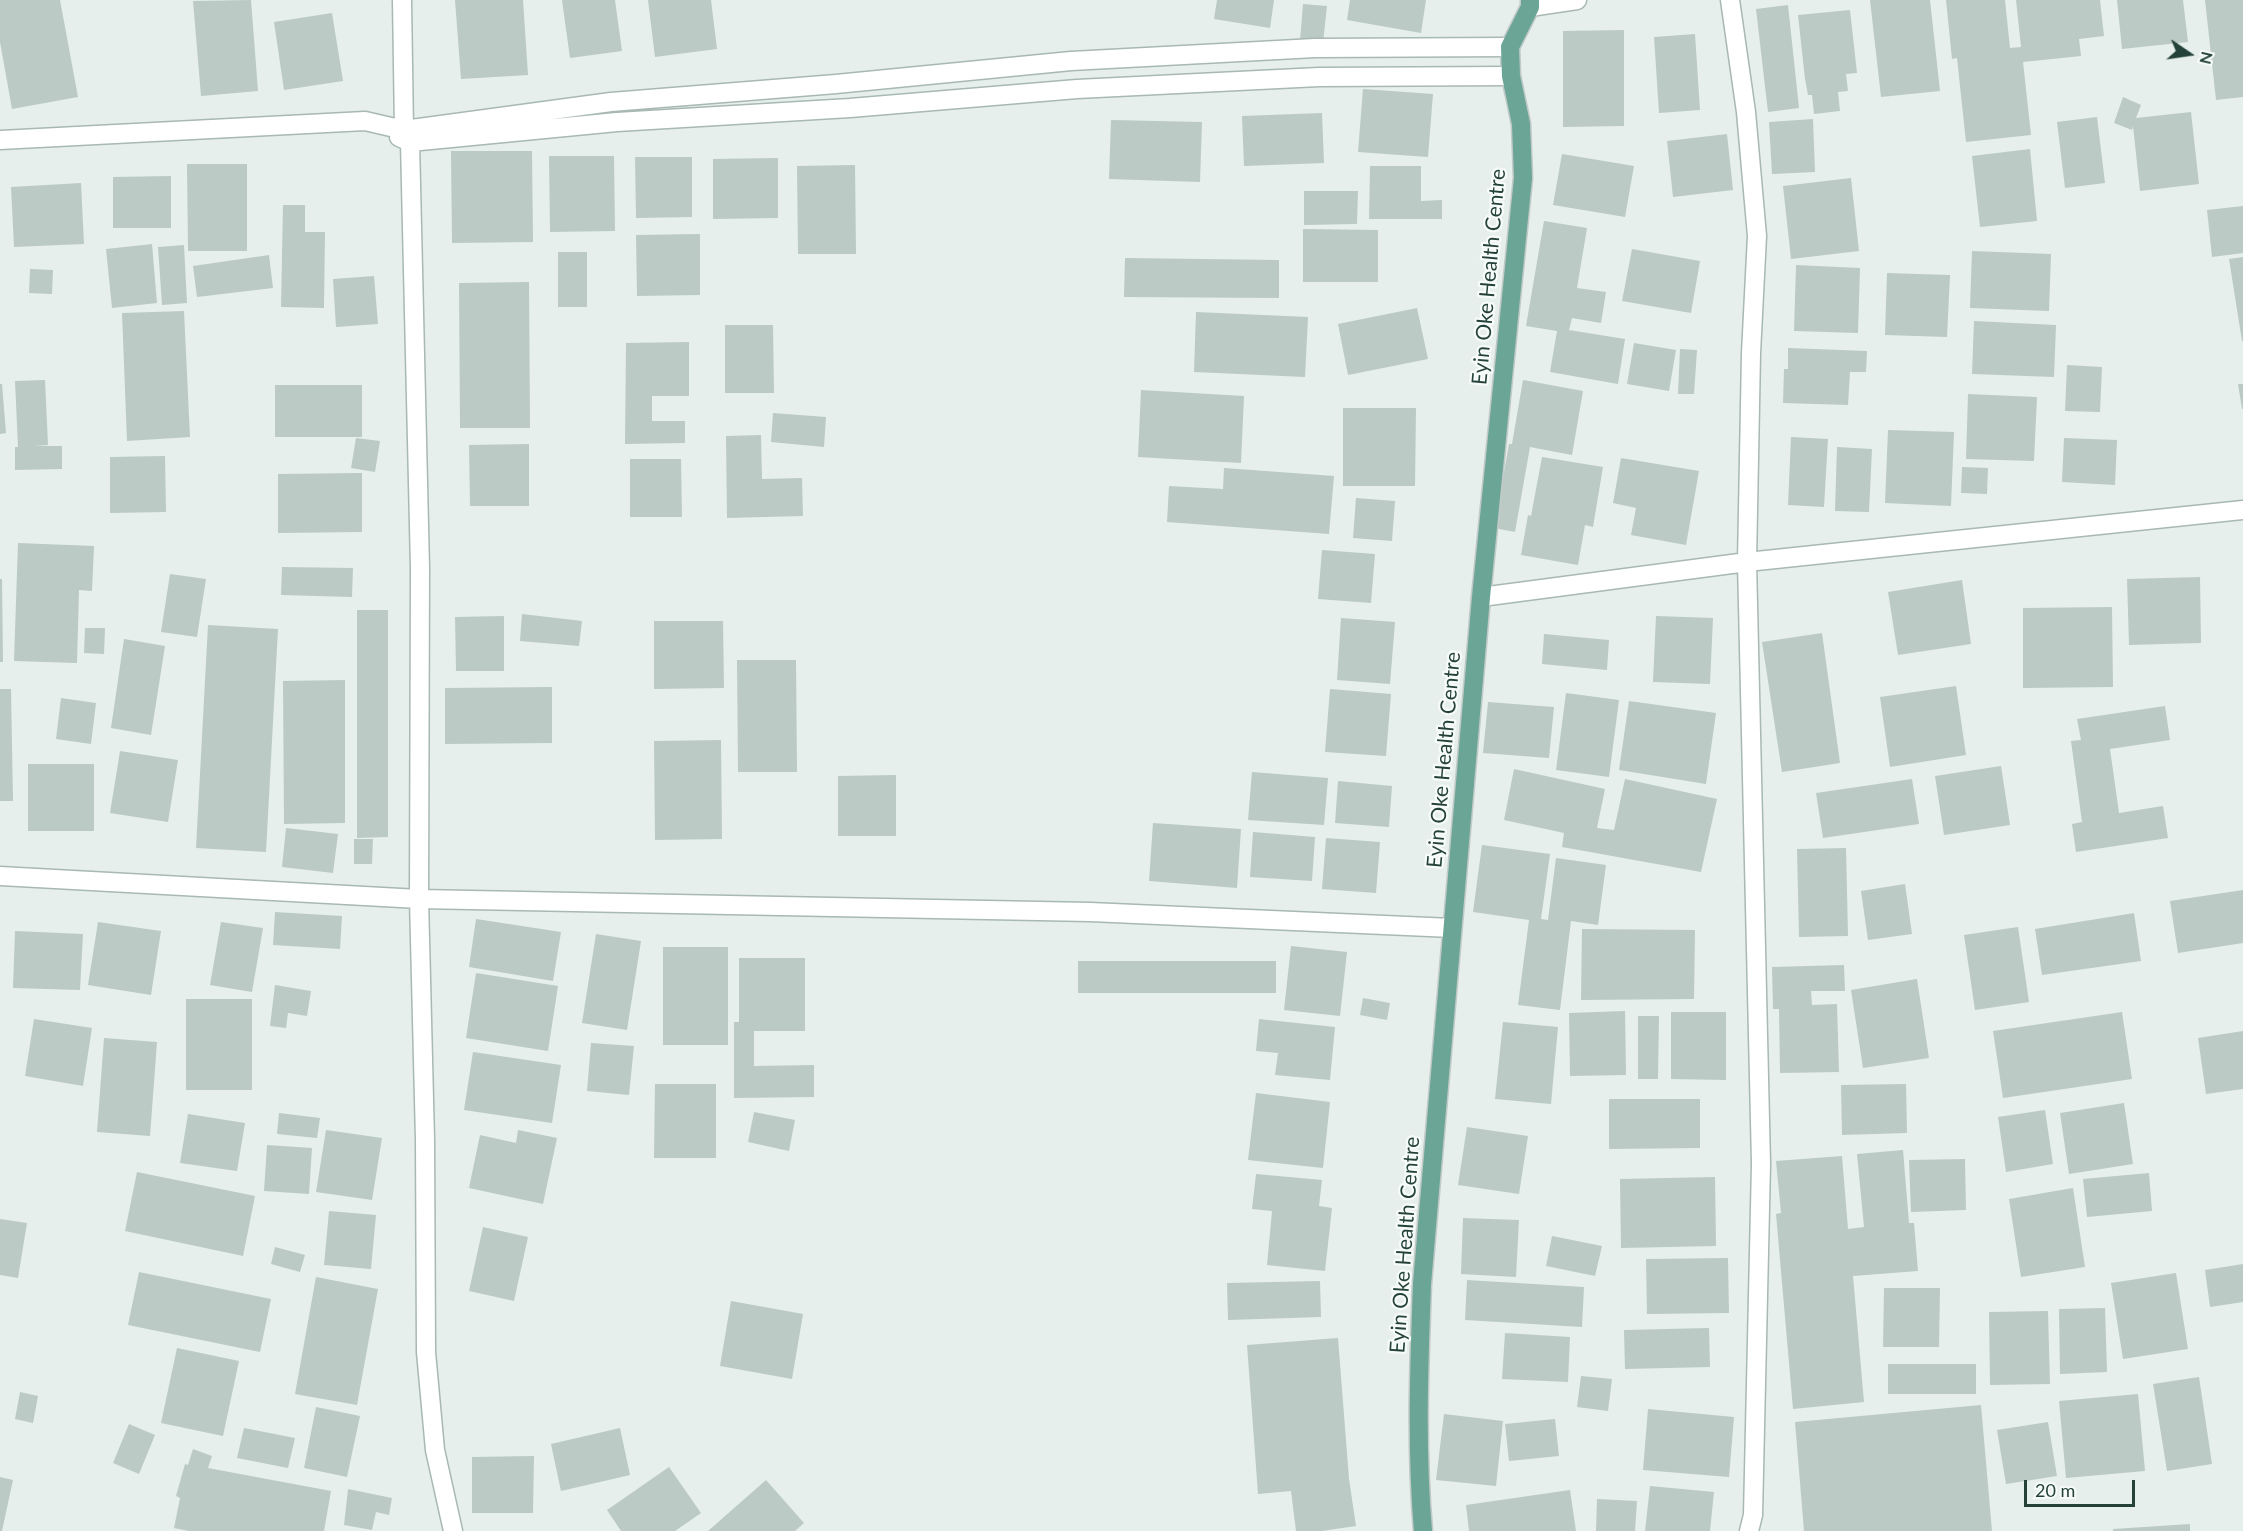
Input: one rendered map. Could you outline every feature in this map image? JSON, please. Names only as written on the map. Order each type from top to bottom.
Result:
[{"type":"main road","name":"Eyin Oke Health Centre","points":[[1423,1531],[1418,1385],[1422,1284],[1481,597],[1523,178],[1521,124],[1511,76],[1510,47],[1530,4]]},
{"type":"street","points":[[402,0],[420,568],[419,899],[425,1140],[426,1353],[435,1450],[453,1531]]},
{"type":"street","points":[[1530,4],[1577,0]]},
{"type":"street","points":[[1730,0],[1746,112],[1757,236],[1751,353],[1748,562],[1761,1164],[1753,1515],[1749,1531]]},
{"type":"street","points":[[407,136],[611,102],[848,83],[1071,61],[1315,48],[1510,47]]},
{"type":"street","points":[[0,140],[365,121],[407,136],[850,108],[1077,89],[1319,77],[1511,76]]},
{"type":"street","points":[[1481,597],[1748,562],[2243,510]]},
{"type":"street","points":[[0,876],[419,899],[1090,912],[1452,928]]},
{"type":"building","points":[[0,0],[60,0],[78,97],[12,109],[0,42]]},
{"type":"building","points":[[251,0],[258,91],[201,96],[193,1]]},
{"type":"building","points":[[455,0],[523,0],[528,75],[461,79]]},
{"type":"building","points":[[562,0],[615,0],[622,51],[570,58]]},
{"type":"building","points":[[648,0],[711,0],[717,49],[655,57]]},
{"type":"building","points":[[1217,0],[1274,0],[1270,28],[1214,19]]},
{"type":"building","points":[[1350,0],[1426,0],[1421,33],[1347,20]]},
{"type":"building","points":[[1870,0],[1930,0],[1940,91],[1881,97]]},
{"type":"building","points":[[1946,0],[2005,0],[2010,48],[2021,47],[2016,0],[2100,0],[2104,36],[2079,39],[2081,56],[2023,62],[2031,135],[1966,142],[1957,58],[1952,59]]},
{"type":"building","points":[[2117,0],[2183,0],[2188,42],[2122,49]]},
{"type":"building","points":[[2205,0],[2243,0],[2243,97],[2216,100]]},
{"type":"building","points":[[1303,4],[1327,6],[1323,43],[1300,41]]},
{"type":"building","points":[[1788,5],[1799,108],[1768,112],[1756,9]]},
{"type":"building","points":[[1850,10],[1857,73],[1846,74],[1848,91],[1838,92],[1840,111],[1814,114],[1812,95],[1808,95],[1805,79],[1798,15]]},
{"type":"building","points":[[332,13],[343,81],[284,90],[274,22]]},
{"type":"building","points":[[1624,30],[1624,126],[1563,127],[1563,31]]},
{"type":"building","points":[[1695,34],[1700,110],[1659,113],[1654,37]]},
{"type":"building","points":[[1363,89],[1433,94],[1428,157],[1358,152]]},
{"type":"building","points":[[2123,97],[2141,105],[2136,118],[2191,112],[2199,184],[2140,191],[2133,126],[2132,130],[2114,123]]},
{"type":"building","points":[[1322,113],[1324,163],[1244,166],[1242,116]]},
{"type":"building","points":[[2097,117],[2105,183],[2065,188],[2057,122]]},
{"type":"building","points":[[1813,119],[1815,172],[1772,174],[1769,122]]},
{"type":"building","points":[[1111,120],[1202,122],[1200,182],[1109,179]]},
{"type":"building","points":[[1727,134],[1733,190],[1673,197],[1667,141]]},
{"type":"building","points":[[2030,149],[2037,221],[1980,227],[1972,156]]},
{"type":"building","points":[[451,151],[532,151],[533,242],[452,243]]},
{"type":"building","points":[[1562,154],[1634,166],[1625,217],[1553,205]]},
{"type":"building","points":[[549,156],[614,156],[615,231],[550,232]]},
{"type":"building","points":[[635,157],[692,157],[692,217],[636,218]]},
{"type":"building","points":[[778,158],[778,218],[713,219],[713,159]]},
{"type":"building","points":[[187,164],[247,164],[247,251],[188,251]]},
{"type":"building","points":[[855,165],[856,254],[798,254],[797,166]]},
{"type":"building","points":[[1370,166],[1421,166],[1421,201],[1442,200],[1442,219],[1369,219]]},
{"type":"building","points":[[171,176],[171,228],[113,228],[113,177]]},
{"type":"building","points":[[1851,178],[1859,251],[1791,259],[1783,186]]},
{"type":"building","points":[[81,183],[84,244],[14,247],[11,187]]},
{"type":"building","points":[[1304,191],[1358,191],[1357,224],[1304,225]]},
{"type":"building","points":[[283,205],[305,205],[305,232],[325,232],[324,308],[281,307]]},
{"type":"building","points":[[2243,206],[2243,253],[2212,257],[2207,210]]},
{"type":"building","points":[[1544,221],[1587,228],[1577,288],[1606,292],[1601,323],[1572,318],[1569,330],[1625,339],[1618,384],[1550,372],[1557,331],[1526,326]]},
{"type":"building","points":[[1303,229],[1378,230],[1378,282],[1303,282]]},
{"type":"building","points":[[700,234],[700,295],[637,296],[636,235]]},
{"type":"building","points":[[152,244],[157,303],[112,308],[106,249]]},
{"type":"building","points":[[184,245],[187,303],[162,305],[158,247]]},
{"type":"building","points":[[1632,249],[1700,261],[1691,313],[1622,301]]},
{"type":"building","points":[[1972,251],[2051,254],[2049,311],[1970,308]]},
{"type":"building","points":[[558,252],[587,252],[587,307],[558,307]]},
{"type":"building","points":[[269,255],[273,288],[197,297],[193,266]]},
{"type":"building","points":[[2243,257],[2243,341],[2242,341],[2229,259]]},
{"type":"building","points":[[1125,258],[1279,260],[1279,298],[1124,297]]},
{"type":"building","points":[[1796,265],[1860,268],[1858,333],[1794,331]]},
{"type":"building","points":[[30,269],[53,270],[52,294],[29,293]]},
{"type":"building","points":[[1887,273],[1950,275],[1947,337],[1885,335]]},
{"type":"building","points":[[374,276],[378,324],[336,327],[333,279]]},
{"type":"building","points":[[529,282],[530,428],[460,428],[459,283]]},
{"type":"building","points":[[1417,308],[1428,359],[1348,375],[1338,324]]},
{"type":"building","points":[[184,311],[190,437],[127,441],[122,313]]},
{"type":"building","points":[[1196,312],[1308,317],[1305,377],[1194,372]]},
{"type":"building","points":[[1974,321],[2056,325],[2054,377],[1972,374]]},
{"type":"building","points":[[725,325],[773,325],[774,393],[725,393]]},
{"type":"building","points":[[689,342],[689,396],[652,396],[652,421],[685,421],[685,443],[625,444],[626,343]]},
{"type":"building","points":[[1634,343],[1676,350],[1669,391],[1627,384]]},
{"type":"building","points":[[1788,348],[1867,351],[1866,372],[1850,372],[1848,405],[1783,403],[1784,369],[1788,369]]},
{"type":"building","points":[[1680,349],[1697,350],[1694,394],[1678,394]]},
{"type":"building","points":[[2067,365],[2102,367],[2100,412],[2065,411]]},
{"type":"building","points":[[45,380],[48,445],[34,446],[62,446],[62,469],[15,470],[15,447],[18,447],[15,381]]},
{"type":"building","points":[[1523,380],[1583,391],[1572,455],[1530,447],[1515,532],[1494,528]]},
{"type":"building","points":[[0,384],[2,384],[6,433],[0,434]]},
{"type":"building","points":[[2238,384],[2243,384],[2243,409],[2242,409]]},
{"type":"building","points":[[275,385],[362,385],[362,437],[275,437]]},
{"type":"building","points":[[1141,390],[1244,396],[1241,463],[1138,457]]},
{"type":"building","points":[[1968,394],[2037,397],[2034,461],[1966,459]]},
{"type":"building","points":[[1343,408],[1416,408],[1415,486],[1343,486]]},
{"type":"building","points":[[773,413],[826,417],[824,447],[771,442]]},
{"type":"building","points":[[1888,430],[1954,432],[1951,506],[1885,503]]},
{"type":"building","points":[[761,435],[762,479],[802,478],[803,516],[727,518],[726,436]]},
{"type":"building","points":[[1791,437],[1828,439],[1824,507],[1788,505]]},
{"type":"building","points":[[356,438],[380,441],[375,472],[351,468]]},
{"type":"building","points":[[2064,438],[2117,440],[2115,485],[2062,482]]},
{"type":"building","points":[[529,444],[529,506],[470,506],[469,445]]},
{"type":"building","points":[[1837,447],[1872,449],[1869,512],[1835,511]]},
{"type":"building","points":[[165,456],[166,512],[110,513],[110,457]]},
{"type":"building","points":[[1542,457],[1603,467],[1593,527],[1585,525],[1578,565],[1521,555]]},
{"type":"building","points":[[1621,458],[1699,471],[1686,545],[1631,535],[1636,508],[1613,503]]},
{"type":"building","points":[[630,459],[681,459],[682,517],[630,517]]},
{"type":"building","points":[[1962,467],[1988,468],[1987,494],[1961,493]]},
{"type":"building","points":[[1224,468],[1334,476],[1329,534],[1167,522],[1169,486],[1223,489]]},
{"type":"building","points":[[362,473],[362,532],[278,533],[278,474]]},
{"type":"building","points":[[1356,498],[1395,501],[1392,541],[1353,538]]},
{"type":"building","points":[[18,543],[94,546],[92,591],[79,590],[77,663],[14,661]]},
{"type":"building","points":[[1322,550],[1375,554],[1371,603],[1318,599]]},
{"type":"building","points":[[282,567],[353,568],[352,597],[281,595]]},
{"type":"building","points":[[170,574],[206,579],[197,637],[161,632]]},
{"type":"building","points":[[2200,577],[2201,643],[2129,645],[2127,579]]},
{"type":"building","points":[[0,579],[2,579],[3,662],[0,662]]},
{"type":"building","points":[[1962,580],[1971,644],[1898,655],[1888,592]]},
{"type":"building","points":[[2112,607],[2113,687],[2023,688],[2023,608]]},
{"type":"building","points":[[357,610],[388,610],[388,837],[357,838]]},
{"type":"building","points":[[522,614],[582,621],[579,646],[520,641]]},
{"type":"building","points":[[504,616],[504,671],[456,671],[455,617]]},
{"type":"building","points":[[1656,616],[1713,618],[1710,684],[1653,682]]},
{"type":"building","points":[[1341,618],[1395,622],[1390,684],[1337,680]]},
{"type":"building","points":[[654,621],[723,621],[724,688],[654,689]]},
{"type":"building","points":[[208,625],[278,629],[266,852],[196,848]]},
{"type":"building","points":[[85,628],[105,628],[104,654],[84,653]]},
{"type":"building","points":[[1822,633],[1840,763],[1782,772],[1762,642]]},
{"type":"building","points":[[1544,634],[1609,640],[1607,670],[1542,664]]},
{"type":"building","points":[[124,639],[165,646],[151,735],[111,728]]},
{"type":"building","points":[[737,660],[796,660],[797,772],[738,772]]},
{"type":"building","points":[[345,680],[345,823],[284,824],[283,681]]},
{"type":"building","points":[[1956,686],[1966,755],[1890,767],[1880,697]]},
{"type":"building","points":[[552,687],[552,743],[445,744],[445,688]]},
{"type":"building","points":[[0,689],[11,689],[13,801],[0,801]]},
{"type":"building","points":[[1330,689],[1391,694],[1386,756],[1325,752]]},
{"type":"building","points":[[1566,693],[1619,700],[1609,777],[1556,770]]},
{"type":"building","points":[[61,698],[96,703],[91,744],[56,739]]},
{"type":"building","points":[[1629,701],[1716,713],[1706,784],[1619,770]]},
{"type":"building","points":[[1488,702],[1554,707],[1549,758],[1483,753]]},
{"type":"building","points":[[2165,706],[2170,740],[2110,749],[2119,813],[2163,806],[2168,838],[2076,852],[2072,824],[2082,822],[2071,741],[2081,740],[2077,719]]},
{"type":"building","points":[[721,740],[722,839],[655,840],[654,741]]},
{"type":"building","points":[[120,751],[178,760],[168,822],[110,813]]},
{"type":"building","points":[[28,764],[94,764],[94,831],[28,831]]},
{"type":"building","points":[[2001,766],[2010,825],[1944,835],[1935,776]]},
{"type":"building","points":[[1514,769],[1605,789],[1597,828],[1614,830],[1625,779],[1717,799],[1701,872],[1562,847],[1564,833],[1504,820]]},
{"type":"building","points":[[1252,772],[1328,778],[1324,825],[1248,820]]},
{"type":"building","points":[[896,775],[896,836],[838,836],[838,776]]},
{"type":"building","points":[[1912,779],[1919,824],[1823,838],[1816,793]]},
{"type":"building","points":[[1338,781],[1392,786],[1389,827],[1335,823]]},
{"type":"building","points":[[1153,823],[1241,829],[1237,888],[1149,881]]},
{"type":"building","points":[[286,828],[338,834],[333,873],[282,867]]},
{"type":"building","points":[[1253,832],[1315,837],[1312,881],[1250,877]]},
{"type":"building","points":[[1326,838],[1380,842],[1376,893],[1322,889]]},
{"type":"building","points":[[354,839],[373,839],[372,864],[354,864]]},
{"type":"building","points":[[1482,845],[1550,854],[1541,919],[1548,920],[1556,858],[1606,865],[1598,925],[1571,921],[1560,1010],[1518,1005],[1529,920],[1473,912]]},
{"type":"building","points":[[1846,848],[1848,936],[1799,937],[1797,849]]},
{"type":"building","points":[[1905,884],[1912,934],[1868,940],[1861,891]]},
{"type":"building","points":[[2243,890],[2243,943],[2178,953],[2170,901]]},
{"type":"building","points":[[275,912],[342,916],[340,949],[273,945]]},
{"type":"building","points":[[2134,913],[2141,961],[2042,975],[2035,929]]},
{"type":"building","points":[[476,919],[561,932],[553,981],[469,967]]},
{"type":"building","points":[[98,922],[161,931],[151,995],[88,985]]},
{"type":"building","points":[[221,922],[263,928],[252,992],[210,985]]},
{"type":"building","points":[[2018,927],[2029,1002],[1975,1010],[1964,935]]},
{"type":"building","points":[[1582,929],[1695,930],[1694,999],[1581,1000]]},
{"type":"building","points":[[15,931],[83,934],[80,990],[13,988]]},
{"type":"building","points":[[596,934],[641,941],[627,1030],[582,1023]]},
{"type":"building","points":[[1291,946],[1347,952],[1340,1016],[1284,1010]]},
{"type":"building","points":[[663,947],[728,947],[728,1045],[663,1045]]},
{"type":"building","points":[[739,958],[805,958],[805,1031],[754,1031],[754,1066],[814,1065],[814,1097],[734,1098],[734,1022],[739,1022]]},
{"type":"building","points":[[1078,961],[1276,961],[1276,993],[1078,993]]},
{"type":"building","points":[[1844,965],[1845,991],[1811,991],[1812,1005],[1837,1004],[1839,1072],[1780,1073],[1779,1009],[1773,1009],[1772,967]]},
{"type":"building","points":[[476,973],[558,986],[548,1051],[466,1038]]},
{"type":"building","points":[[1917,979],[1929,1058],[1863,1068],[1851,990]]},
{"type":"building","points":[[275,985],[311,991],[307,1016],[288,1013],[286,1028],[270,1026]]},
{"type":"building","points":[[1363,998],[1390,1003],[1387,1020],[1360,1015]]},
{"type":"building","points":[[186,999],[252,999],[252,1090],[186,1090]]},
{"type":"building","points":[[1625,1011],[1626,1075],[1570,1076],[1569,1013]]},
{"type":"building","points":[[1671,1012],[1726,1012],[1726,1080],[1671,1079]]},
{"type":"building","points":[[2122,1012],[2132,1079],[2003,1098],[1993,1031]]},
{"type":"building","points":[[1638,1016],[1659,1016],[1658,1079],[1638,1079]]},
{"type":"building","points":[[34,1019],[92,1028],[83,1086],[25,1076]]},
{"type":"building","points":[[1259,1019],[1335,1027],[1330,1080],[1275,1075],[1278,1053],[1256,1051]]},
{"type":"building","points":[[1503,1022],[1558,1027],[1551,1104],[1495,1099]]},
{"type":"building","points":[[2243,1031],[2243,1089],[2206,1094],[2198,1038]]},
{"type":"building","points":[[104,1038],[157,1042],[150,1136],[97,1132]]},
{"type":"building","points":[[591,1043],[634,1046],[629,1095],[587,1091]]},
{"type":"building","points":[[473,1052],[561,1065],[552,1123],[464,1110]]},
{"type":"building","points":[[655,1084],[716,1084],[716,1158],[654,1158]]},
{"type":"building","points":[[1906,1084],[1907,1133],[1842,1135],[1841,1085]]},
{"type":"building","points":[[1256,1093],[1330,1102],[1323,1168],[1248,1160]]},
{"type":"building","points":[[1609,1099],[1700,1099],[1700,1148],[1609,1149]]},
{"type":"building","points":[[2124,1103],[2133,1164],[2069,1174],[2060,1113]]},
{"type":"building","points":[[2045,1110],[2053,1164],[2006,1172],[1998,1117]]},
{"type":"building","points":[[754,1112],[795,1120],[789,1151],[748,1142]]},
{"type":"building","points":[[279,1113],[320,1118],[317,1138],[277,1134]]},
{"type":"building","points":[[188,1114],[245,1123],[237,1171],[180,1163]]},
{"type":"building","points":[[1467,1127],[1528,1136],[1519,1194],[1458,1185]]},
{"type":"building","points":[[326,1130],[382,1138],[372,1200],[316,1192]]},
{"type":"building","points":[[518,1130],[557,1138],[543,1204],[469,1188],[480,1135],[516,1143]]},
{"type":"building","points":[[267,1145],[312,1148],[309,1194],[264,1191]]},
{"type":"building","points":[[1903,1150],[1909,1223],[1914,1223],[1918,1271],[1853,1276],[1864,1402],[1793,1409],[1776,1214],[1781,1213],[1776,1161],[1842,1156],[1848,1229],[1864,1227],[1857,1154]]},
{"type":"building","points":[[1965,1159],[1966,1210],[1911,1212],[1909,1160]]},
{"type":"building","points":[[137,1172],[255,1196],[243,1256],[125,1231]]},
{"type":"building","points":[[2149,1173],[2152,1211],[2087,1217],[2083,1179]]},
{"type":"building","points":[[1256,1174],[1322,1180],[1319,1206],[1332,1208],[1325,1271],[1267,1265],[1272,1211],[1252,1209]]},
{"type":"building","points":[[1715,1177],[1716,1246],[1621,1248],[1620,1179]]},
{"type":"building","points":[[2073,1188],[2085,1267],[2021,1277],[2009,1199]]},
{"type":"building","points":[[329,1211],[376,1215],[371,1269],[324,1265]]},
{"type":"building","points":[[1463,1218],[1519,1220],[1516,1277],[1461,1274]]},
{"type":"building","points":[[0,1219],[27,1223],[18,1278],[0,1275]]},
{"type":"building","points":[[483,1227],[528,1237],[514,1301],[469,1291]]},
{"type":"building","points":[[1552,1236],[1602,1246],[1595,1276],[1546,1266]]},
{"type":"building","points":[[275,1247],[305,1255],[300,1272],[271,1264]]},
{"type":"building","points":[[1728,1258],[1729,1313],[1647,1314],[1646,1259]]},
{"type":"building","points":[[2243,1264],[2243,1302],[2210,1307],[2205,1270]]},
{"type":"building","points":[[139,1272],[271,1299],[260,1352],[128,1325]]},
{"type":"building","points":[[2176,1273],[2188,1349],[2123,1359],[2111,1283]]},
{"type":"building","points":[[316,1277],[378,1289],[357,1405],[295,1394]]},
{"type":"building","points":[[1467,1280],[1584,1287],[1582,1327],[1465,1320]]},
{"type":"building","points":[[1320,1281],[1321,1317],[1228,1320],[1227,1283]]},
{"type":"building","points":[[1884,1288],[1940,1288],[1939,1347],[1883,1347]]},
{"type":"building","points":[[731,1301],[803,1314],[792,1379],[720,1366]]},
{"type":"building","points":[[2105,1308],[2107,1372],[2060,1374],[2059,1309]]},
{"type":"building","points":[[2048,1311],[2050,1384],[1990,1385],[1989,1312]]},
{"type":"building","points":[[1709,1328],[1710,1367],[1625,1369],[1624,1330]]},
{"type":"building","points":[[1505,1333],[1570,1337],[1568,1382],[1502,1379]]},
{"type":"building","points":[[1338,1338],[1349,1479],[1356,1526],[1322,1531],[1296,1531],[1291,1491],[1258,1494],[1247,1345]]},
{"type":"building","points":[[177,1348],[239,1361],[223,1436],[161,1423]]},
{"type":"building","points":[[1888,1364],[1976,1364],[1976,1394],[1888,1394]]},
{"type":"building","points":[[1581,1376],[1612,1379],[1608,1411],[1577,1407]]},
{"type":"building","points":[[2199,1377],[2212,1464],[2167,1471],[2153,1384]]},
{"type":"building","points":[[20,1392],[38,1396],[33,1423],[15,1419]]},
{"type":"building","points":[[2138,1394],[2145,1471],[2066,1478],[2059,1401]]},
{"type":"building","points":[[1981,1405],[1992,1531],[1804,1531],[1795,1422]]},
{"type":"building","points":[[316,1407],[360,1416],[347,1477],[304,1468]]},
{"type":"building","points":[[1648,1409],[1734,1417],[1729,1477],[1643,1470]]},
{"type":"building","points":[[1444,1414],[1503,1421],[1496,1486],[1436,1480]]},
{"type":"building","points":[[1555,1419],[1559,1456],[1509,1461],[1505,1424]]},
{"type":"building","points":[[2048,1422],[2057,1476],[2006,1484],[1997,1430]]},
{"type":"building","points":[[129,1424],[155,1435],[139,1474],[113,1463]]},
{"type":"building","points":[[244,1428],[295,1438],[288,1468],[237,1458]]},
{"type":"building","points":[[620,1428],[630,1475],[561,1491],[551,1444]]},
{"type":"building","points":[[193,1449],[212,1456],[208,1468],[331,1491],[324,1531],[189,1531],[174,1528],[180,1498],[176,1496],[185,1464],[188,1465]]},
{"type":"building","points":[[534,1456],[533,1513],[472,1513],[472,1457]]},
{"type":"building","points":[[669,1467],[701,1513],[675,1531],[621,1531],[607,1510]]},
{"type":"building","points":[[0,1477],[13,1480],[2,1531],[0,1531]]},
{"type":"building","points":[[766,1480],[804,1523],[795,1531],[708,1531]]},
{"type":"building","points":[[1650,1486],[1714,1492],[1710,1531],[1645,1531]]},
{"type":"building","points":[[348,1489],[392,1498],[389,1515],[376,1512],[372,1530],[344,1525]]},
{"type":"building","points":[[1570,1490],[1576,1531],[1469,1531],[1466,1505]]},
{"type":"building","points":[[1597,1499],[1637,1501],[1635,1531],[1596,1531]]},
{"type":"building","points":[[2190,1524],[2190,1531],[2113,1531],[2113,1529]]}]
